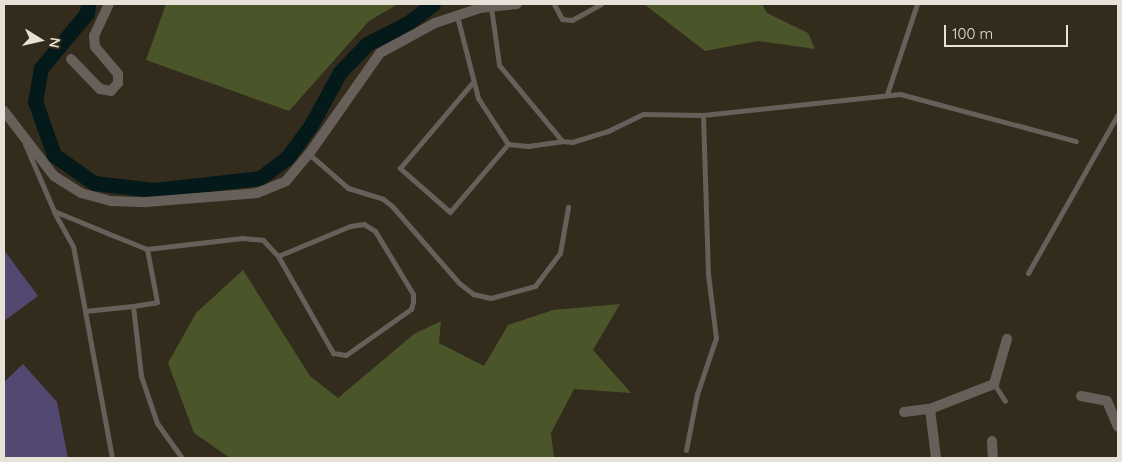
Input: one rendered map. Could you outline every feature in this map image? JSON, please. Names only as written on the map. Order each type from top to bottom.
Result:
[{"type":"street","points":[[71,59],[100,89],[111,91],[118,83],[118,74],[95,47],[94,36],[109,4]]},
{"type":"street","points":[[4,111],[24,141],[54,176],[81,194],[111,201],[257,193],[286,181],[309,154],[380,52],[435,23],[491,6],[516,4]]},
{"type":"street","points":[[904,412],[930,409],[994,384],[1007,339]]},
{"type":"street","points":[[1081,396],[1107,401],[1118,427]]},
{"type":"street","points":[[930,409],[936,458]]},
{"type":"street","points":[[992,441],[994,458]]},
{"type":"lane","points":[[554,4],[562,19],[572,20],[601,4]]},
{"type":"lane","points":[[886,94],[916,4]]},
{"type":"lane","points":[[491,6],[499,65],[562,141]]},
{"type":"lane","points":[[457,16],[472,83],[508,144]]},
{"type":"lane","points":[[472,83],[400,168],[450,212],[508,144]]},
{"type":"lane","points":[[508,144],[528,146],[562,141],[572,142],[599,134],[643,114],[703,115],[886,94],[900,94],[1076,141]]},
{"type":"lane","points":[[1028,272],[1118,114]]},
{"type":"lane","points":[[686,450],[697,394],[716,338],[708,274],[703,115]]},
{"type":"lane","points":[[24,141],[54,211],[73,246],[112,458]]},
{"type":"lane","points":[[309,154],[348,188],[382,199],[392,206],[459,283],[473,294],[491,298],[535,286],[560,253],[568,207]]},
{"type":"lane","points":[[54,211],[147,249],[242,238],[263,240],[278,256],[333,352],[346,355],[411,309],[413,294],[375,231],[364,224],[350,226],[278,256]]},
{"type":"lane","points":[[85,311],[157,302],[147,249]]},
{"type":"lane","points":[[134,306],[141,376],[157,423],[182,458]]},
{"type":"lane","points":[[994,384],[1004,401]]},
{"type":"green space","points":[[166,4],[398,4],[369,21],[289,111],[146,60]]},
{"type":"green space","points":[[644,4],[762,4],[767,13],[808,33],[815,49],[758,41],[705,51]]},
{"type":"green space","points":[[243,270],[310,376],[338,398],[414,334],[441,321],[439,343],[484,366],[508,325],[553,310],[620,304],[593,350],[631,393],[574,389],[551,433],[554,458],[230,458],[194,433],[168,363],[196,313]]},
{"type":"building","points":[[4,250],[38,296],[4,321]]},
{"type":"building","points":[[23,364],[57,402],[68,458],[4,458],[4,382]]},
{"type":"waterway","points":[[88,4],[87,13],[41,68],[35,101],[54,155],[94,183],[154,190],[260,178],[287,158],[311,125],[340,72],[367,44],[408,23],[433,4]]}]
